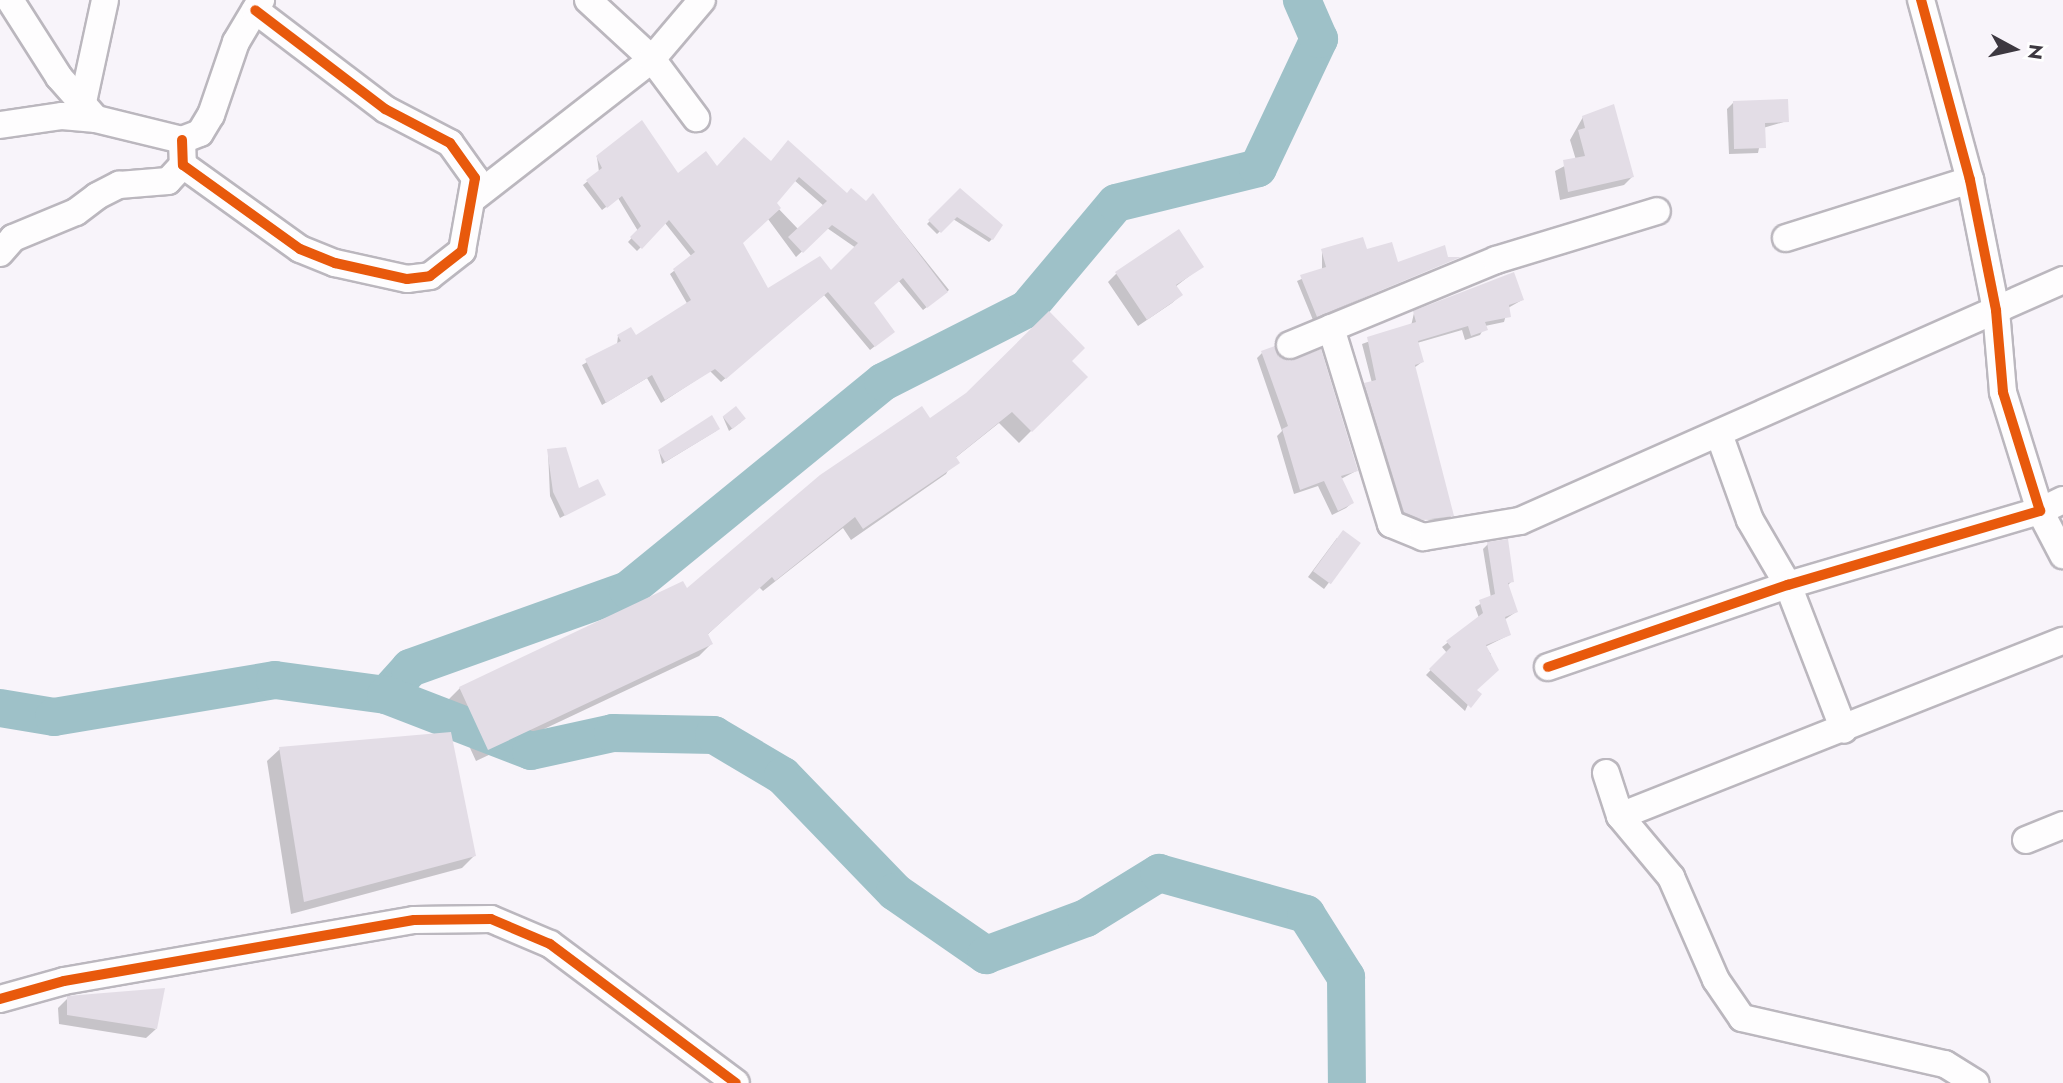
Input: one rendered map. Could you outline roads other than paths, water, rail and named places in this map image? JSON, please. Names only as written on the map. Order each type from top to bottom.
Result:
[{"type":"street","points":[[0,253],[13,238],[76,212],[97,196],[120,185],[168,181],[182,152],[200,133],[211,115],[236,42],[258,5],[385,109],[450,144],[475,178],[475,197],[462,251],[430,276],[407,279],[300,249],[182,152],[89,111],[10,0]]},
{"type":"street","points":[[89,111],[105,0]]},
{"type":"street","points":[[588,0],[652,59],[696,118]]},
{"type":"street","points":[[475,197],[652,59],[702,0]]},
{"type":"street","points":[[1925,1],[1970,180],[1996,310],[2003,392],[2052,506],[2063,555]]},
{"type":"street","points":[[0,125],[89,111]]},
{"type":"street","points":[[1786,238],[1970,180]]},
{"type":"street","points":[[1290,345],[1496,260],[1657,211]]},
{"type":"street","points":[[1331,328],[1391,524],[1423,537],[1520,521],[2063,280]]},
{"type":"street","points":[[1719,434],[1750,520],[1788,585],[1844,730]]},
{"type":"street","points":[[1548,667],[1788,585],[2052,506]]},
{"type":"street","points":[[1620,816],[1844,730],[2063,641]]},
{"type":"street","points":[[1606,773],[1620,816],[1671,877],[1716,980],[1742,1018],[1945,1064],[1975,1083]]},
{"type":"street","points":[[2026,841],[2063,824]]},
{"type":"street","points":[[0,999],[64,981],[402,922],[491,919],[540,937],[737,1083]]},
{"type":"waterway","points":[[386,695],[410,668],[628,590],[883,382],[1027,309],[1116,203],[1258,168],[1319,39],[1302,0]]},
{"type":"waterway","points":[[0,708],[54,717],[275,680],[386,695],[531,751],[613,733],[714,735],[783,776],[895,892],[986,955],[1086,918],[1159,873],[1306,914],[1346,977],[1347,1083]]}]
